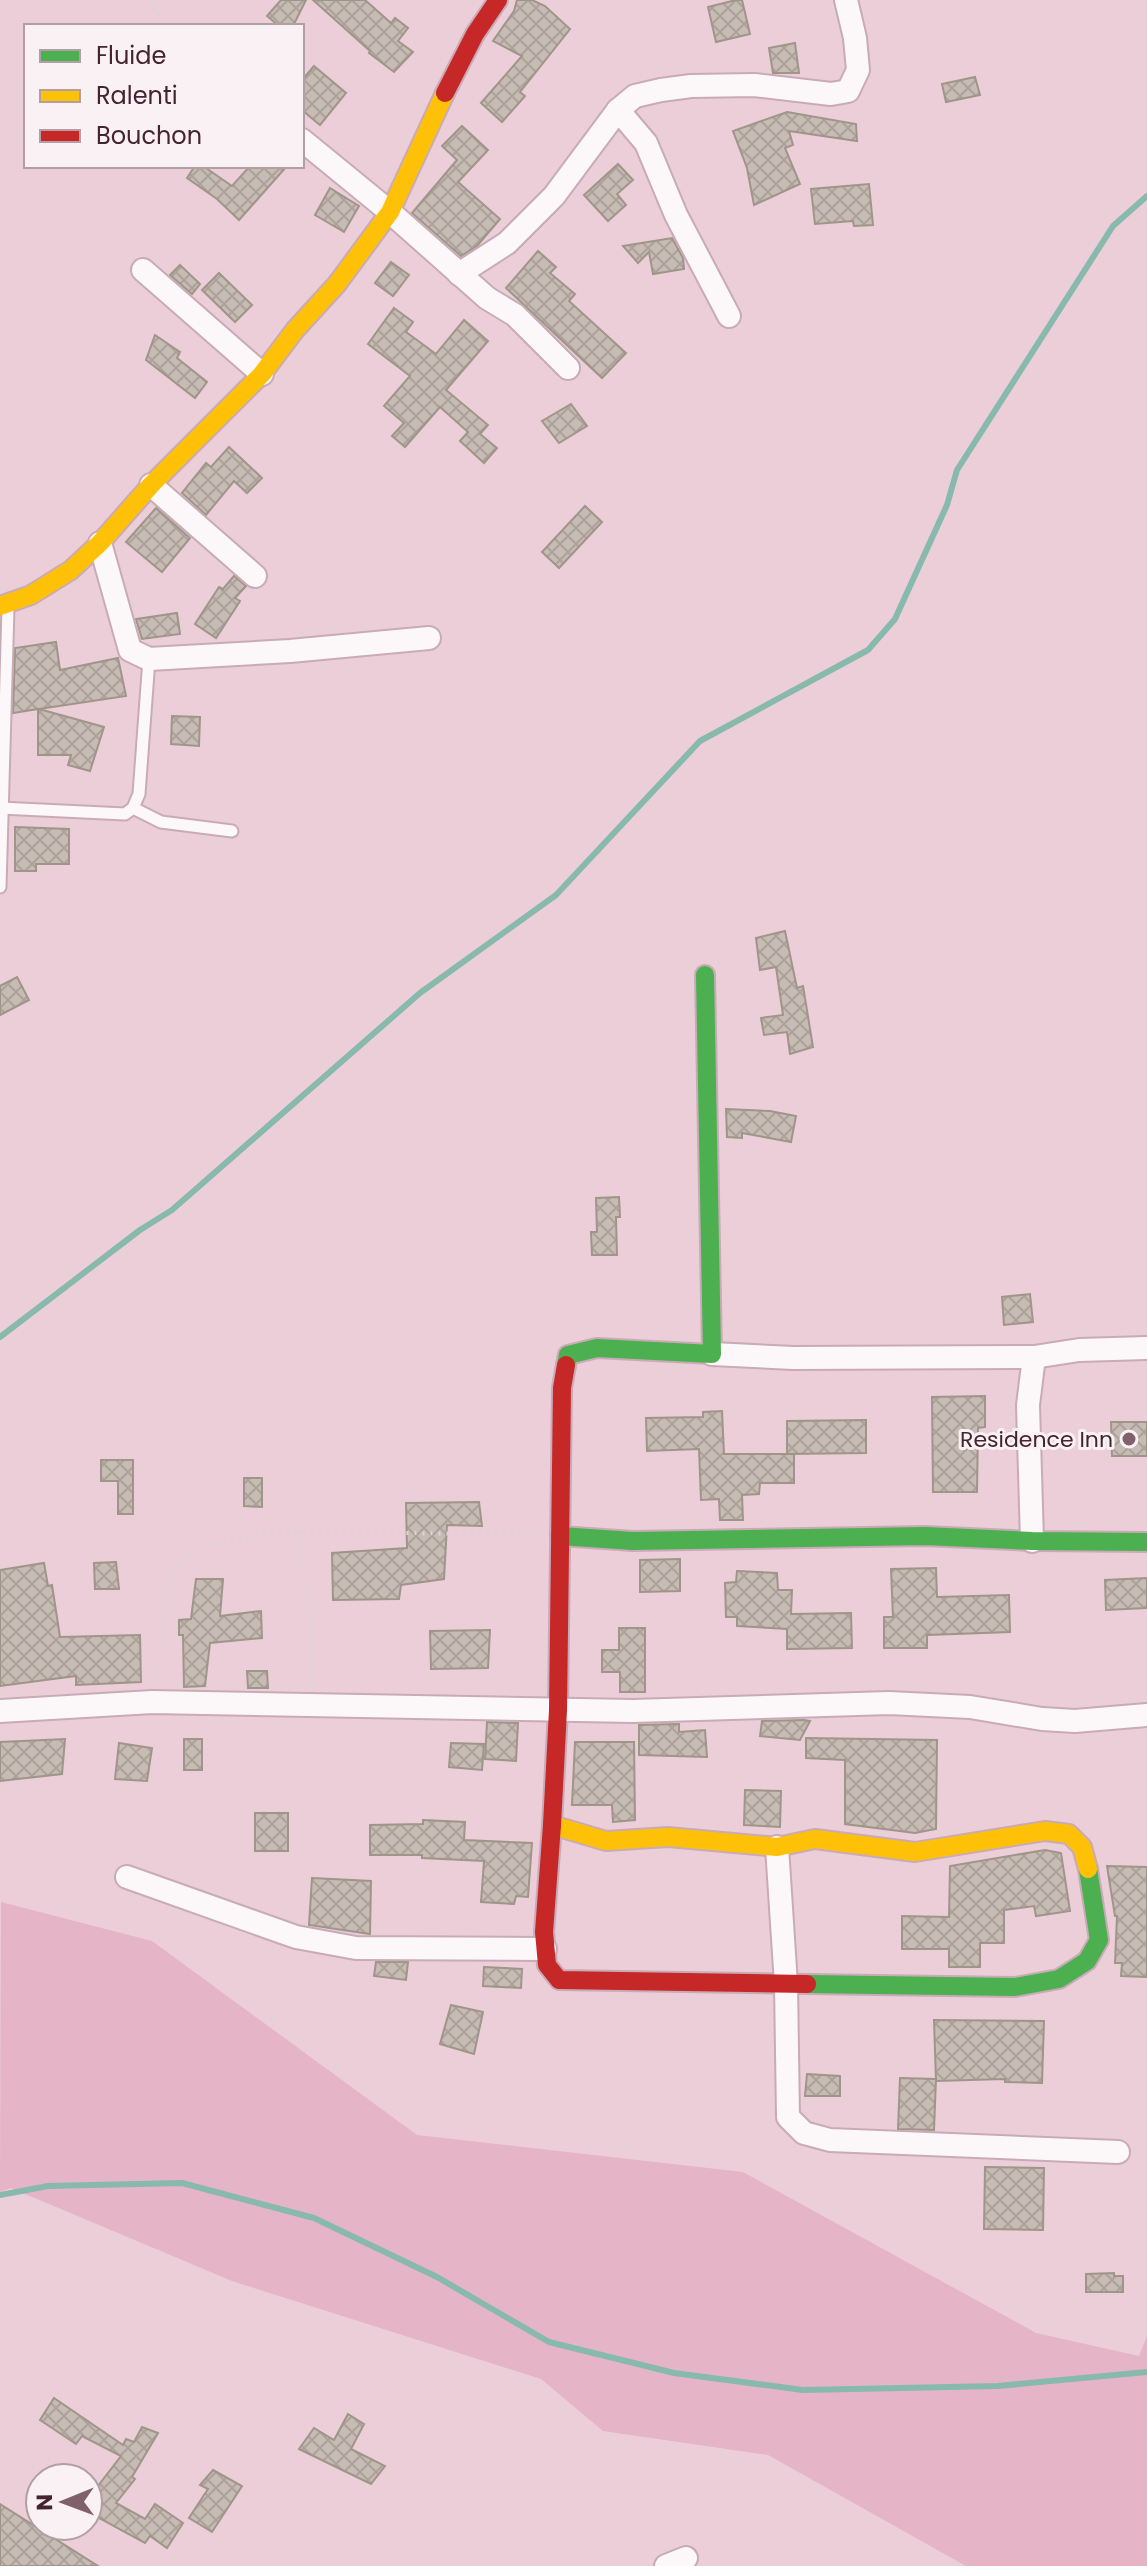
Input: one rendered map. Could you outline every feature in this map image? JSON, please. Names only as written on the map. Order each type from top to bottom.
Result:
[{"type":"street","points":[[4,605],[31,595],[71,570],[100,543],[151,485],[262,374],[295,330],[337,284],[390,212],[453,77],[498,0]]},
{"type":"street","points":[[459,274],[507,243],[554,196],[618,110],[635,96],[691,86],[754,85],[831,94],[848,91],[858,70],[855,38],[846,0]]},
{"type":"street","points":[[618,110],[646,143],[676,215],[729,316]]},
{"type":"street","points":[[304,142],[487,298],[515,315],[568,368]]},
{"type":"street","points":[[143,270],[262,374]]},
{"type":"street","points":[[151,485],[255,576]]},
{"type":"street","points":[[100,543],[130,650],[149,659],[290,651],[429,638]]},
{"type":"street","points":[[705,975],[712,1354]]},
{"type":"street","points":[[552,1825],[606,1841],[668,1837],[777,1847],[815,1839],[915,1852],[1045,1831],[1069,1834],[1082,1847],[1091,1880],[1099,1940],[1087,1961],[1059,1979],[1015,1987],[559,1980],[547,1965],[545,1949],[558,1710],[562,1388],[568,1355],[597,1348],[793,1358],[1034,1357],[1079,1350],[1147,1348]]},
{"type":"street","points":[[1032,1541],[1028,1405],[1034,1357]]},
{"type":"street","points":[[560,1536],[633,1541],[925,1536],[1147,1542]]},
{"type":"street","points":[[0,1711],[152,1702],[633,1711],[889,1703],[970,1707],[1075,1721],[1147,1715]]},
{"type":"street","points":[[777,1847],[786,1984],[788,2117],[804,2133],[830,2140],[1118,2152]]},
{"type":"street","points":[[127,1877],[296,1937],[356,1948],[545,1949]]},
{"type":"lane","points":[[0,887],[4,605]]},
{"type":"lane","points":[[1,808],[125,814],[133,808],[139,794],[149,659]]},
{"type":"lane","points":[[133,808],[161,822],[232,831]]},
{"type":"path","points":[[151,0],[162,24]]},
{"type":"path","points":[[300,1531],[302,1577],[311,1614],[313,1667],[307,1706]]},
{"type":"path","points":[[152,1702],[168,1590],[181,1556],[236,1539],[300,1531],[560,1536]]},
{"type":"shaded area","points":[[1,1902],[152,1941],[417,2135],[743,2172],[1036,2333],[1139,2356],[1147,2336],[1147,2566],[966,2566],[768,2455],[603,2431],[541,2379],[232,2281],[11,2188],[0,2192]]},
{"type":"building","points":[[281,0],[306,0],[294,24],[277,24],[267,16]]},
{"type":"building","points":[[313,0],[365,0],[391,23],[395,18],[408,28],[398,41],[413,52],[394,72],[369,53]]},
{"type":"building","points":[[517,0],[532,0],[545,6],[570,29],[520,92],[525,96],[502,122],[481,103],[522,56],[493,41],[514,11]]},
{"type":"building","points":[[742,0],[750,34],[716,42],[708,7]]},
{"type":"building","points":[[795,43],[799,73],[773,73],[769,48]]},
{"type":"building","points":[[314,66],[346,93],[320,125],[304,112],[304,78]]},
{"type":"building","points":[[975,77],[980,95],[946,102],[942,84]]},
{"type":"building","points":[[787,112],[856,124],[857,141],[789,131],[793,145],[785,148],[800,184],[754,205],[747,168],[733,131]]},
{"type":"building","points":[[462,126],[488,150],[458,182],[500,219],[477,246],[461,256],[412,213],[457,160],[442,146]]},
{"type":"building","points":[[618,164],[633,180],[617,194],[626,205],[608,221],[584,195]]},
{"type":"building","points":[[194,168],[206,168],[232,186],[248,168],[285,168],[239,220],[217,199],[187,178]]},
{"type":"building","points":[[869,184],[873,225],[854,226],[853,221],[815,224],[811,189]]},
{"type":"building","points":[[330,188],[359,206],[344,232],[315,215]]},
{"type":"building","points":[[672,238],[683,258],[684,269],[653,274],[649,252],[638,263],[623,246]]},
{"type":"building","points":[[538,251],[556,267],[550,273],[575,294],[569,301],[626,353],[602,378],[506,288]]},
{"type":"building","points":[[391,262],[409,275],[393,296],[375,283]]},
{"type":"building","points":[[180,265],[200,284],[192,294],[170,275]]},
{"type":"building","points":[[219,273],[252,305],[235,322],[202,290]]},
{"type":"building","points":[[394,308],[413,322],[406,332],[436,354],[464,320],[488,341],[446,390],[488,425],[480,434],[497,448],[484,463],[460,441],[468,432],[440,407],[405,447],[392,436],[404,423],[384,406],[410,376],[368,344]]},
{"type":"building","points":[[155,335],[180,352],[177,358],[207,382],[195,398],[146,360]]},
{"type":"building","points":[[571,404],[587,426],[559,443],[542,421]]},
{"type":"building","points":[[229,447],[262,478],[247,493],[234,481],[206,515],[182,493],[206,463],[211,467]]},
{"type":"building","points":[[585,506],[602,522],[559,568],[542,552]]},
{"type":"building","points":[[156,508],[190,538],[162,572],[126,542]]},
{"type":"building","points":[[234,576],[246,586],[235,598],[240,601],[216,638],[195,624],[219,587],[223,589]]},
{"type":"building","points":[[177,613],[180,634],[142,639],[136,619]]},
{"type":"building","points":[[56,642],[60,670],[118,658],[126,696],[39,709],[104,727],[90,771],[68,765],[71,755],[38,755],[38,709],[13,713],[15,648]]},
{"type":"building","points":[[172,716],[200,717],[199,746],[171,744]]},
{"type":"building","points":[[15,827],[69,829],[69,864],[36,864],[36,871],[15,871]]},
{"type":"building","points":[[785,931],[797,988],[803,986],[813,1047],[790,1054],[787,1032],[764,1035],[761,1018],[783,1015],[776,967],[760,970],[756,938]]},
{"type":"building","points":[[17,977],[29,1000],[0,1015],[0,986]]},
{"type":"building","points":[[726,1109],[796,1116],[791,1142],[742,1133],[742,1138],[727,1137]]},
{"type":"building","points":[[619,1197],[617,1255],[592,1255],[591,1232],[597,1232],[596,1198]]},
{"type":"building","points":[[1030,1294],[1033,1322],[1004,1325],[1002,1297]]},
{"type":"building","points":[[985,1396],[985,1427],[978,1428],[977,1492],[933,1492],[932,1397]]},
{"type":"building","points":[[722,1411],[724,1454],[794,1454],[794,1483],[760,1483],[759,1494],[742,1495],[743,1520],[720,1520],[719,1499],[701,1500],[699,1449],[647,1451],[646,1418],[703,1417],[703,1412]]},
{"type":"building","points":[[866,1420],[866,1453],[787,1454],[787,1421]]},
{"type":"building","name":"Residence Inn","points":[[1111,1422],[1147,1422],[1147,1456],[1112,1456]]},
{"type":"building","points":[[101,1460],[133,1460],[133,1514],[118,1514],[118,1481],[101,1481]]},
{"type":"building","points":[[244,1478],[262,1478],[262,1507],[244,1506]]},
{"type":"building","points":[[479,1502],[482,1526],[447,1525],[444,1579],[401,1585],[399,1599],[333,1600],[332,1553],[407,1548],[406,1503]]},
{"type":"building","points":[[680,1559],[680,1591],[640,1592],[640,1560]]},
{"type":"building","points":[[116,1562],[119,1589],[95,1589],[94,1563]]},
{"type":"building","points":[[44,1563],[48,1586],[52,1585],[60,1637],[140,1635],[141,1682],[76,1685],[76,1676],[0,1686],[0,1570]]},
{"type":"building","points":[[936,1568],[937,1597],[1009,1595],[1010,1632],[927,1635],[927,1648],[884,1648],[884,1617],[893,1617],[891,1569]]},
{"type":"building","points":[[737,1571],[777,1573],[778,1590],[792,1590],[791,1614],[851,1613],[852,1648],[787,1649],[787,1629],[737,1626],[737,1617],[726,1617],[725,1583],[736,1582]]},
{"type":"building","points":[[1147,1578],[1147,1608],[1106,1610],[1105,1580]]},
{"type":"building","points":[[196,1579],[223,1579],[220,1616],[261,1611],[262,1638],[210,1643],[205,1686],[184,1687],[183,1635],[179,1635],[179,1620],[191,1619]]},
{"type":"building","points":[[619,1628],[645,1628],[645,1692],[620,1692],[620,1672],[602,1672],[602,1650],[619,1650]]},
{"type":"building","points":[[490,1630],[488,1668],[431,1669],[430,1631]]},
{"type":"building","points":[[247,1671],[267,1671],[268,1688],[248,1688]]},
{"type":"building","points":[[762,1721],[810,1721],[800,1740],[760,1736]]},
{"type":"building","points":[[487,1722],[518,1723],[516,1761],[485,1759]]},
{"type":"building","points":[[679,1724],[679,1732],[705,1730],[707,1757],[639,1755],[639,1725]]},
{"type":"building","points":[[806,1738],[937,1740],[936,1829],[915,1833],[845,1824],[845,1760],[806,1758]]},
{"type":"building","points":[[65,1739],[62,1774],[0,1781],[0,1742]]},
{"type":"building","points":[[184,1739],[202,1739],[202,1770],[184,1770]]},
{"type":"building","points":[[575,1742],[634,1742],[635,1820],[613,1822],[612,1805],[572,1805]]},
{"type":"building","points":[[119,1743],[152,1748],[147,1781],[115,1779]]},
{"type":"building","points":[[451,1743],[484,1744],[482,1770],[449,1767]]},
{"type":"building","points":[[745,1790],[781,1791],[780,1827],[744,1825]]},
{"type":"building","points":[[255,1813],[288,1813],[288,1851],[255,1851]]},
{"type":"building","points":[[423,1820],[465,1822],[464,1840],[532,1843],[528,1897],[516,1896],[514,1904],[481,1902],[484,1861],[422,1858],[422,1855],[370,1855],[370,1825],[423,1824]]},
{"type":"building","points":[[1045,1850],[1061,1853],[1070,1911],[1036,1916],[1034,1906],[1004,1910],[1004,1943],[980,1943],[980,1967],[949,1967],[949,1949],[902,1949],[902,1916],[949,1917],[950,1866]]},
{"type":"building","points":[[1107,1866],[1147,1867],[1147,1977],[1121,1976],[1122,1963],[1115,1963],[1117,1916]]},
{"type":"building","points":[[312,1878],[371,1881],[370,1934],[309,1925]]},
{"type":"building","points":[[376,1962],[408,1962],[406,1980],[374,1976]]},
{"type":"building","points":[[484,1967],[522,1969],[521,1988],[483,1986]]},
{"type":"building","points":[[451,2005],[483,2012],[474,2054],[440,2044]]},
{"type":"building","points":[[934,2020],[1044,2021],[1042,2083],[1005,2082],[1005,2079],[936,2081]]},
{"type":"building","points":[[807,2074],[840,2076],[840,2096],[805,2096]]},
{"type":"building","points":[[900,2078],[936,2079],[934,2130],[898,2129]]},
{"type":"building","points":[[985,2167],[1044,2168],[1043,2230],[984,2229]]},
{"type":"building","points":[[1114,2273],[1114,2276],[1123,2276],[1123,2292],[1086,2292],[1086,2274]]},
{"type":"building","points":[[54,2398],[123,2445],[126,2439],[134,2442],[142,2427],[158,2433],[132,2477],[135,2479],[116,2503],[145,2519],[155,2504],[183,2523],[167,2548],[150,2536],[145,2543],[104,2521],[104,2478],[121,2456],[82,2436],[76,2444],[40,2420]]},
{"type":"building","points":[[348,2414],[364,2424],[351,2449],[385,2466],[371,2484],[299,2449],[314,2428],[334,2440]]},
{"type":"building","points":[[213,2470],[242,2486],[212,2532],[189,2518],[208,2489],[200,2485]]},
{"type":"building","points":[[0,2504],[24,2519],[24,2542],[60,2542],[98,2566],[0,2566]]},
{"type":"waterway","points":[[0,1337],[140,1230],[172,1210],[420,993],[556,895],[700,741],[868,650],[895,619],[947,505],[957,470],[1113,226],[1147,196]]},
{"type":"waterway","points":[[0,2195],[48,2186],[182,2183],[314,2218],[437,2277],[549,2342],[674,2373],[803,2390],[998,2386],[1147,2372]]},
{"type":"traffic: fast","points":[[566,1365],[568,1355],[597,1348],[712,1354],[705,975]]},
{"type":"traffic: fast","points":[[560,1536],[633,1541],[925,1536],[1147,1542]]},
{"type":"traffic: fast","points":[[807,1984],[1015,1987],[1059,1979],[1087,1961],[1099,1940],[1088,1869]]},
{"type":"traffic: slow","points":[[0,606],[31,595],[71,570],[262,374],[295,330],[337,284],[390,212],[445,93]]},
{"type":"traffic: slow","points":[[552,1825],[606,1841],[668,1837],[777,1847],[815,1839],[915,1852],[1045,1831],[1069,1834],[1082,1847],[1088,1869]]},
{"type":"traffic: jam","points":[[445,93],[475,34],[498,0]]},
{"type":"traffic: jam","points":[[552,1825],[558,1710],[562,1388],[566,1365]]},
{"type":"traffic: jam","points":[[552,1825],[544,1932],[547,1965],[559,1980],[807,1984]]},
{"type":"place","name":"Residence Inn","points":[[1129,1439]]}]
